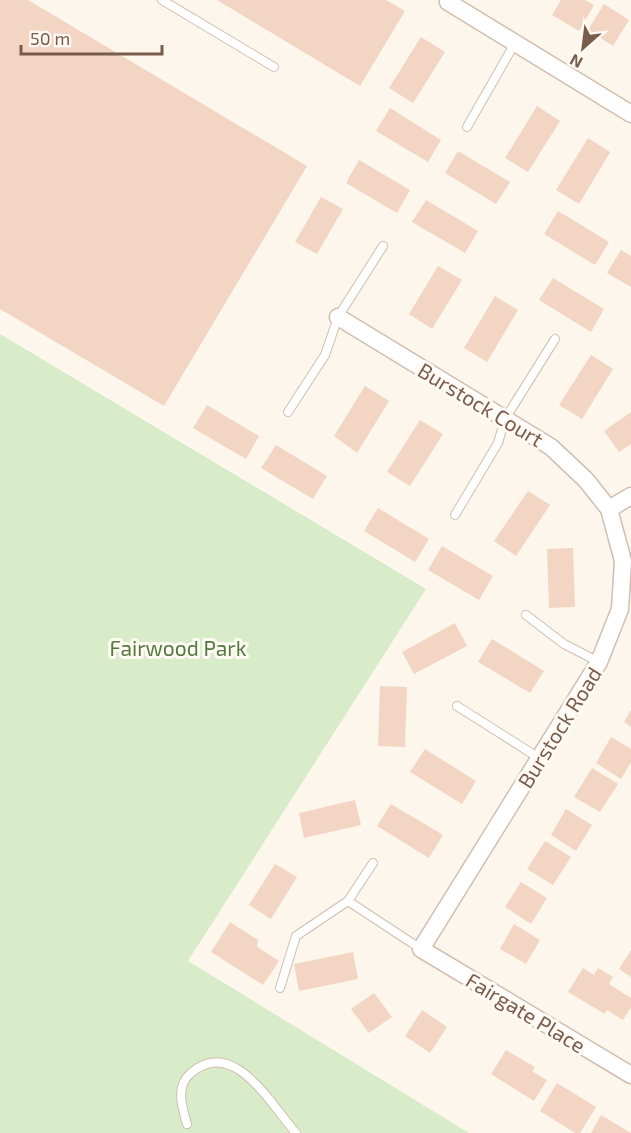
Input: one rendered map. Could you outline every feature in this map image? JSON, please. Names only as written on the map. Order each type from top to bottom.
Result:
[{"type":"street","points":[[449,1],[631,114]]},
{"type":"street","name":"Burstock Court","points":[[338,317],[551,447],[586,480],[609,509]]},
{"type":"street","points":[[609,509],[631,496]]},
{"type":"street","name":"Burstock Road","points":[[421,949],[599,662],[618,617],[623,584],[622,561],[609,509]]},
{"type":"street","name":"Fairgate Place","points":[[421,949],[631,1076]]},
{"type":"lane","points":[[162,0],[274,67]]},
{"type":"lane","points":[[467,127],[514,43]]},
{"type":"lane","points":[[288,412],[325,355],[338,317],[383,246]]},
{"type":"lane","points":[[455,514],[498,443],[505,419],[555,339]]},
{"type":"lane","points":[[526,615],[564,644],[599,662]]},
{"type":"lane","points":[[457,706],[539,758]]},
{"type":"lane","points":[[280,988],[296,936],[348,901],[373,863]]},
{"type":"lane","points":[[348,901],[421,949]]},
{"type":"lane","points":[[187,1124],[181,1099],[185,1078],[197,1067],[211,1062],[226,1063],[243,1070],[296,1133]]},
{"type":"green space","name":"Fairwood Park","points":[[0,334],[426,589],[188,961],[469,1133],[0,1133]]},
{"type":"building","points":[[0,0],[28,0],[307,166],[164,406],[0,309]]},
{"type":"building","points":[[217,0],[386,0],[405,11],[360,86]]},
{"type":"building","points":[[561,0],[585,0],[594,5],[579,31],[552,15]]},
{"type":"building","points":[[604,4],[629,20],[613,46],[588,30]]},
{"type":"building","points":[[421,37],[445,52],[413,103],[389,88]]},
{"type":"building","points":[[537,106],[560,121],[528,172],[505,158]]},
{"type":"building","points":[[390,108],[441,140],[428,162],[376,131]]},
{"type":"building","points":[[588,138],[610,152],[579,204],[556,190]]},
{"type":"building","points":[[458,151],[510,182],[496,204],[445,173]]},
{"type":"building","points":[[359,160],[410,190],[397,213],[346,183]]},
{"type":"building","points":[[321,197],[343,209],[317,254],[295,242]]},
{"type":"building","points":[[426,200],[478,231],[465,253],[412,222]]},
{"type":"building","points":[[558,211],[609,242],[595,265],[544,234]]},
{"type":"building","points":[[621,250],[631,256],[631,287],[607,273]]},
{"type":"building","points":[[438,266],[462,280],[432,329],[409,314]]},
{"type":"building","points":[[553,278],[604,309],[591,332],[539,300]]},
{"type":"building","points":[[495,296],[518,310],[487,362],[464,348]]},
{"type":"building","points":[[591,355],[613,369],[582,419],[559,405]]},
{"type":"building","points":[[365,386],[389,401],[357,453],[334,436]]},
{"type":"building","points":[[207,405],[259,436],[246,459],[193,428]]},
{"type":"building","points":[[631,412],[631,444],[619,452],[604,431]]},
{"type":"building","points":[[420,420],[443,434],[410,486],[387,472]]},
{"type":"building","points":[[276,445],[327,476],[313,499],[261,468]]},
{"type":"building","points":[[528,491],[550,505],[516,556],[494,541]]},
{"type":"building","points":[[378,508],[429,539],[415,562],[364,531]]},
{"type":"building","points":[[442,546],[493,576],[479,600],[428,570]]},
{"type":"building","points":[[573,548],[575,607],[549,608],[547,549]]},
{"type":"building","points":[[455,623],[467,646],[414,674],[402,652]]},
{"type":"building","points":[[492,639],[544,671],[530,693],[478,662]]},
{"type":"building","points":[[380,686],[407,687],[405,747],[378,746]]},
{"type":"building","points":[[631,710],[631,727],[624,722]]},
{"type":"building","points":[[611,737],[631,749],[631,762],[621,779],[596,763]]},
{"type":"building","points":[[425,749],[476,781],[462,804],[410,772]]},
{"type":"building","points":[[592,768],[618,784],[600,812],[574,797]]},
{"type":"building","points":[[355,800],[361,825],[304,838],[299,813]]},
{"type":"building","points":[[391,804],[443,835],[429,858],[377,826]]},
{"type":"building","points":[[566,809],[592,825],[576,851],[551,835]]},
{"type":"building","points":[[545,841],[571,857],[553,885],[527,869]]},
{"type":"building","points":[[275,864],[297,877],[271,919],[249,905]]},
{"type":"building","points":[[521,882],[547,898],[531,924],[505,907]]},
{"type":"building","points":[[230,922],[258,940],[257,947],[279,961],[263,985],[211,952]]},
{"type":"building","points":[[514,924],[540,940],[526,964],[500,949]]},
{"type":"building","points":[[631,950],[631,977],[619,969]]},
{"type":"building","points":[[353,952],[358,979],[299,991],[294,964]]},
{"type":"building","points":[[583,968],[594,975],[598,968],[613,977],[609,984],[631,998],[631,1007],[623,1020],[607,1010],[605,1014],[568,992]]},
{"type":"building","points":[[374,993],[392,1017],[369,1033],[351,1009]]},
{"type":"building","points":[[422,1010],[447,1027],[430,1053],[405,1036]]},
{"type":"building","points":[[506,1050],[535,1067],[532,1071],[547,1080],[534,1101],[491,1074]]},
{"type":"building","points":[[557,1083],[596,1107],[580,1133],[575,1133],[540,1111]]},
{"type":"building","points":[[601,1115],[631,1133],[591,1133]]}]
